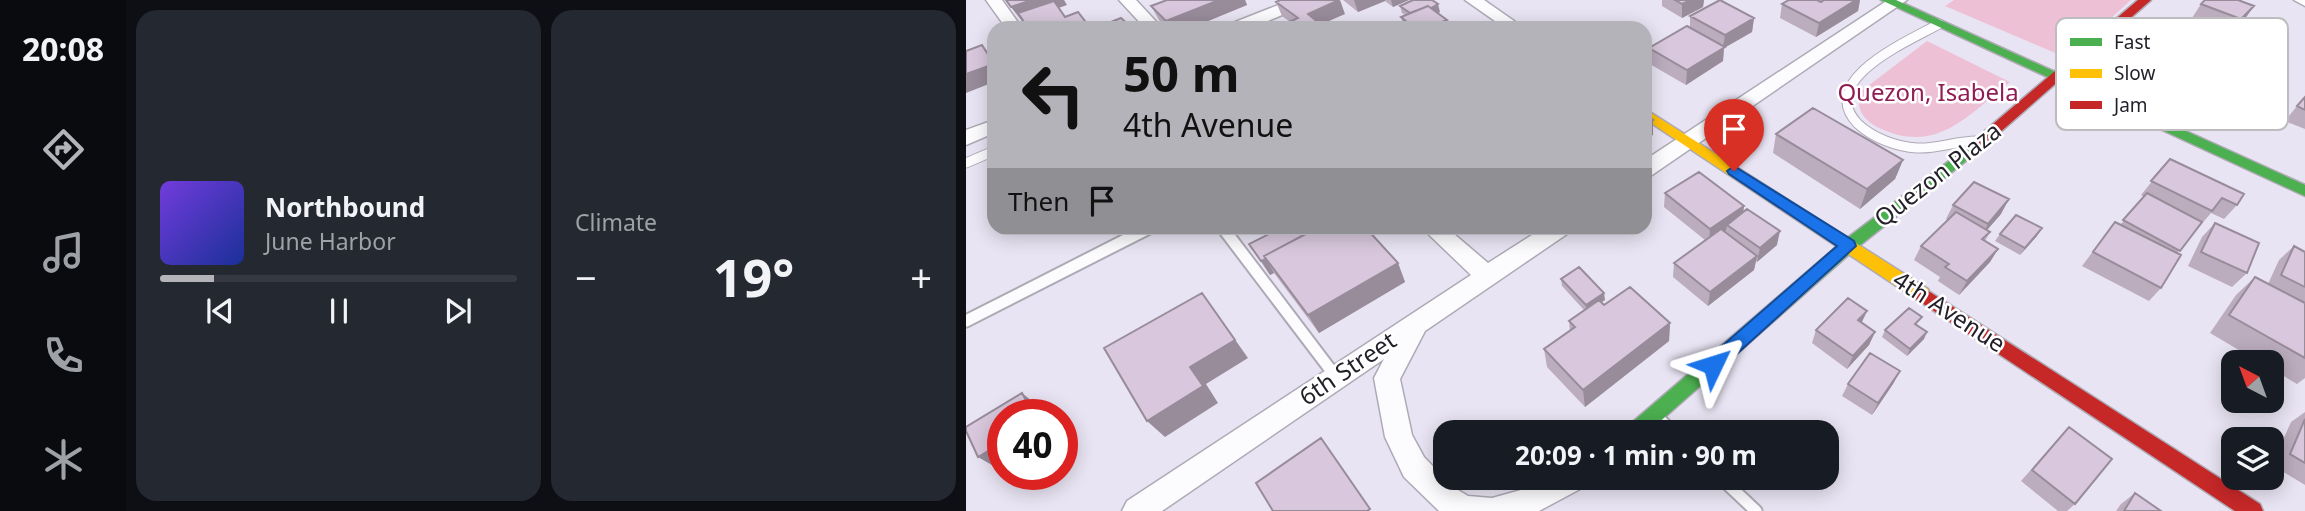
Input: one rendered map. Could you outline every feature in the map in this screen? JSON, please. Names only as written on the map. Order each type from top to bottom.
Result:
[{"type":"main road","name":"Quezon Plaza","points":[[2125,18],[2145,0]]},
{"type":"main road","points":[[1893,1],[2056,78]]},
{"type":"main road","name":"Quezon Plaza","points":[[1650,420],[1848,246],[2056,79]]},
{"type":"main road","name":"4th Avenue","points":[[1652,118],[2253,511]]},
{"type":"main road","points":[[2172,130],[2305,191]]},
{"type":"street","points":[[994,0],[1009,21]]},
{"type":"street","points":[[1127,0],[1147,21]]},
{"type":"street","points":[[1259,0],[1273,13]]},
{"type":"street","points":[[1253,21],[1305,0]]},
{"type":"street","points":[[1473,0],[1505,21]]},
{"type":"street","points":[[1652,165],[1893,1]]},
{"type":"street","points":[[966,138],[987,129]]},
{"type":"street","points":[[1441,235],[1487,276]]},
{"type":"street","name":"6th Street","points":[[1137,511],[1548,235]]},
{"type":"street","points":[[1416,323],[1387,378],[1399,437],[1415,467],[1443,497],[1465,510],[1488,511]]},
{"type":"street","points":[[1495,511],[1525,503],[1549,490]]},
{"type":"lane","points":[[1939,24],[1855,76],[1845,92],[1845,107],[1854,121],[1870,133],[1912,148],[1982,141]]},
{"type":"lane","points":[[966,163],[987,155]]},
{"type":"lane","points":[[966,321],[1135,235]]},
{"type":"lane","points":[[1228,235],[1336,377]]},
{"type":"lane","points":[[1655,416],[1660,420]]},
{"type":"lane","points":[[1734,490],[1756,511]]},
{"type":"green space","points":[[1954,0],[2131,0],[2111,18],[2056,18],[2056,53],[1945,6]]},
{"type":"green space","name":"Quezon, Isabela","points":[[1927,41],[2010,82],[1965,119],[1934,134],[1917,137],[1898,135],[1872,124],[1864,117],[1860,108],[1860,92]]},
{"type":"building","points":[[1006,0],[1032,0],[1011,7]]},
{"type":"building","points":[[1167,0],[1219,0],[1166,21],[1151,6]]},
{"type":"building","points":[[1339,0],[1308,14],[1316,21],[1291,21],[1298,18],[1276,2]]},
{"type":"building","points":[[1413,0],[1432,0],[1438,4],[1410,13],[1400,6]]},
{"type":"building","points":[[1675,0],[1691,0],[1682,4]]},
{"type":"building","points":[[1720,0],[1754,18],[1725,35],[1690,16]]},
{"type":"building","points":[[1789,0],[1856,0],[1819,23],[1782,4]]},
{"type":"building","points":[[2205,0],[2238,0],[2254,6],[2242,18],[2238,18],[2201,4]]},
{"type":"building","points":[[1054,1],[1065,17],[1078,12],[1085,21],[1023,21],[1018,13]]},
{"type":"building","points":[[1428,6],[1447,20],[1406,21],[1401,17]]},
{"type":"building","points":[[1687,26],[1725,47],[1687,70],[1652,50],[1652,46]]},
{"type":"building","points":[[982,45],[987,53],[987,66],[966,74],[966,51]]},
{"type":"building","points":[[2305,97],[2305,110],[2297,106]]},
{"type":"building","points":[[1813,108],[1903,160],[1867,189],[1776,134]]},
{"type":"building","points":[[2170,159],[2244,194],[2237,205],[2222,198],[2212,211],[2151,181]]},
{"type":"building","points":[[1699,172],[1744,206],[1710,229],[1665,193]]},
{"type":"building","points":[[1974,182],[2009,199],[1988,224],[1953,205]]},
{"type":"building","points":[[2147,193],[2202,222],[2180,251],[2123,220]]},
{"type":"building","points":[[1747,209],[1780,231],[1760,248],[1727,225]]},
{"type":"building","points":[[1956,212],[1990,232],[1982,239],[1998,249],[1967,281],[1945,267],[1949,264],[1921,246]]},
{"type":"building","points":[[2016,215],[2042,228],[2025,248],[2000,234]]},
{"type":"building","points":[[2115,222],[2181,255],[2161,288],[2093,252]]},
{"type":"building","points":[[2215,223],[2259,243],[2247,273],[2201,252]]},
{"type":"building","points":[[1721,229],[1757,256],[1710,292],[1674,263]]},
{"type":"building","points":[[1267,235],[1304,235],[1264,256],[1266,259],[1261,261],[1249,244]]},
{"type":"building","points":[[1304,235],[1372,235],[1398,263],[1308,315],[1264,256]]},
{"type":"building","points":[[2294,246],[2305,252],[2305,287],[2281,275]]},
{"type":"building","points":[[1579,267],[1604,293],[1586,305],[1561,279]]},
{"type":"building","points":[[2255,277],[2305,303],[2305,358],[2229,315]]},
{"type":"building","points":[[1630,287],[1670,323],[1583,390],[1544,349],[1575,327],[1569,321],[1599,300],[1604,305]]},
{"type":"building","points":[[1202,293],[1235,340],[1190,367],[1203,386],[1147,421],[1104,348]]},
{"type":"building","points":[[1848,298],[1867,311],[1858,320],[1875,332],[1853,356],[1816,330]]},
{"type":"building","points":[[1909,308],[1922,317],[1915,324],[1927,332],[1910,349],[1885,330]]},
{"type":"building","points":[[1870,353],[1900,371],[1878,403],[1848,384]]},
{"type":"building","points":[[1022,393],[1025,399],[1012,399]]},
{"type":"building","points":[[987,414],[987,452],[978,457],[966,427]]},
{"type":"building","points":[[2305,419],[2305,463],[2290,454]]},
{"type":"building","points":[[2069,427],[2112,459],[2075,504],[2032,470]]},
{"type":"building","points":[[1321,438],[1370,509],[1273,511],[1256,483]]},
{"type":"building","points":[[2135,493],[2161,511],[2124,511]]},
{"type":"traffic: fast","points":[[1887,0],[2056,77]]},
{"type":"traffic: fast","points":[[2172,130],[2305,191]]},
{"type":"traffic: fast","points":[[1649,420],[1848,246],[1977,145]]},
{"type":"traffic: slow","points":[[1652,118],[1922,294]]},
{"type":"traffic: jam","points":[[2124,18],[2145,0]]},
{"type":"traffic: jam","points":[[1977,145],[2056,77]]},
{"type":"traffic: jam","points":[[1922,294],[2253,511]]},
{"type":"route","points":[[1713,365],[1848,246],[1734,171]]}]
